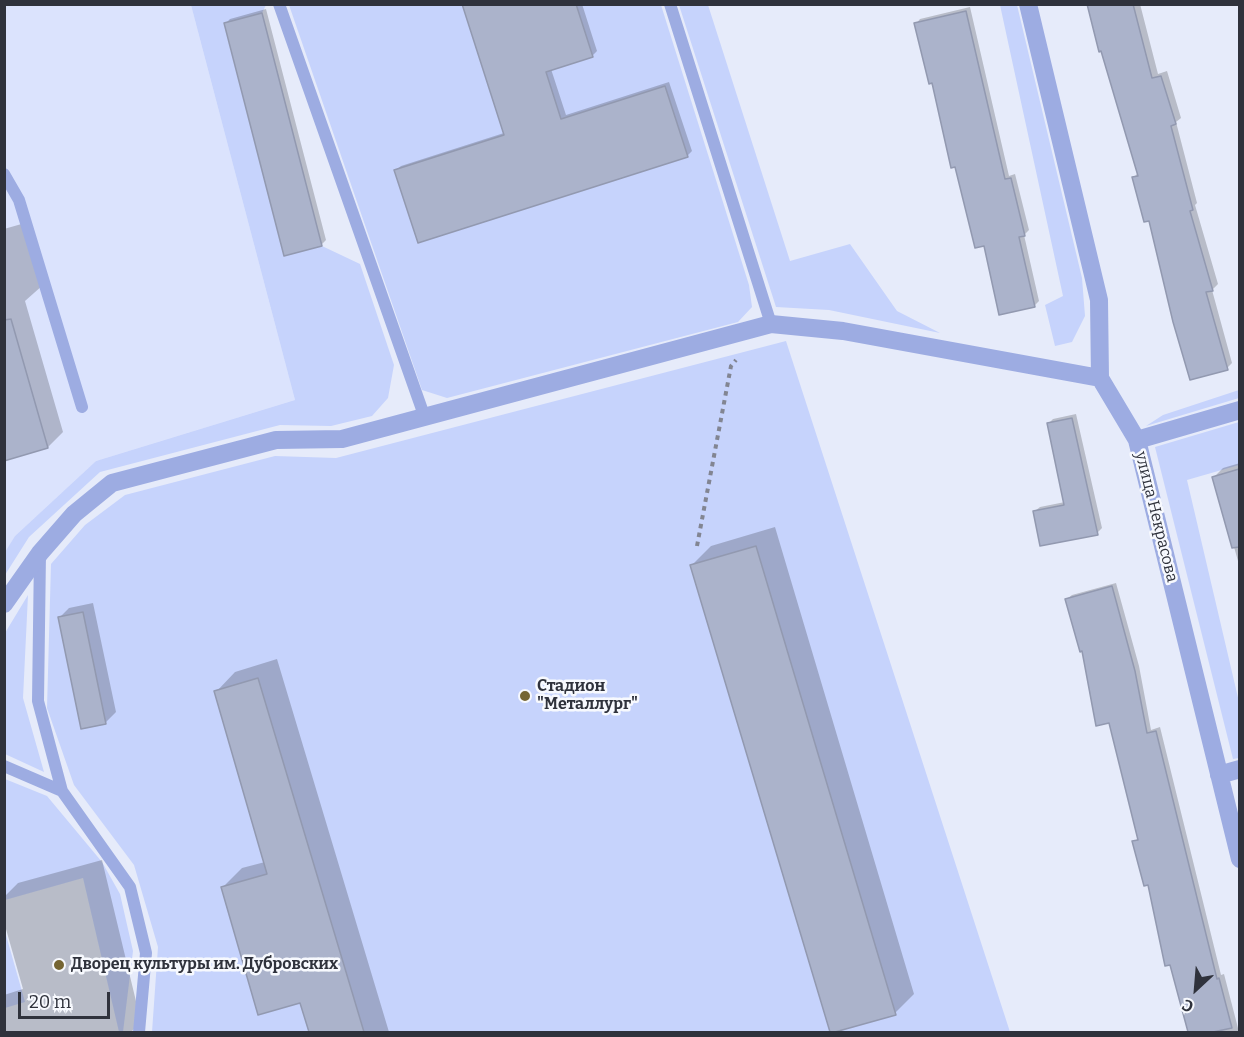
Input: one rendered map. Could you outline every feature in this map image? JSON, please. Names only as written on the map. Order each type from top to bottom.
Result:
[{"type":"street","points":[[4,604],[40,553],[74,514],[112,483],[276,440],[342,439],[771,324],[843,331],[1100,378],[1099,300],[1028,4]]},
{"type":"street","name":"улица Некрасова","points":[[1100,378],[1137,440],[1239,860]]},
{"type":"street","points":[[1137,440],[1239,410]]},
{"type":"street","points":[[1219,775],[1239,769]]},
{"type":"lane","points":[[279,4],[424,418]]},
{"type":"lane","points":[[669,4],[771,324]]},
{"type":"lane","points":[[4,174],[19,200],[82,407]]},
{"type":"lane","points":[[40,553],[38,701],[62,791],[130,886],[146,953],[139,1032]]},
{"type":"lane","points":[[4,766],[62,791]]},
{"type":"path","points":[[697,546],[730,366],[739,358]]},
{"type":"shaded area","points":[[5,5],[191,5],[295,400],[96,461],[15,536],[5,552]]},
{"type":"shaded area","points":[[191,5],[266,5],[262,13],[224,24],[284,255],[322,246],[360,264],[394,365],[388,398],[372,416],[331,426],[280,425],[100,472],[29,537],[5,575],[5,552],[15,536],[96,461],[295,400]]},
{"type":"shaded area","points":[[289,5],[661,5],[749,285],[752,307],[738,322],[447,398],[422,390]]},
{"type":"shaded area","points":[[679,5],[708,5],[790,261],[850,244],[897,311],[940,333],[829,310],[776,307]]},
{"type":"shaded area","points":[[1000,5],[1017,5],[1082,278],[1085,316],[1072,342],[1055,346],[1045,305],[1063,296]]},
{"type":"shaded area","name":"Стадион \"Металлург\"","points":[[786,341],[1010,1032],[152,1032],[158,947],[134,865],[74,785],[47,708],[51,564],[85,525],[125,495],[275,456],[336,458]]},
{"type":"shaded area","points":[[1239,390],[1239,398],[1146,426],[1163,415]]},
{"type":"shaded area","points":[[1239,422],[1239,465],[1187,480],[1239,702],[1239,758],[1233,759],[1155,447]]},
{"type":"shaded area","points":[[28,595],[23,698],[44,772],[5,754],[5,633]]},
{"type":"shaded area","points":[[5,779],[47,796],[102,862],[120,894],[133,951],[123,1032],[119,1032],[83,878],[5,900]]},
{"type":"shaded area","points":[[4,928],[25,1002],[5,1008],[4,1008]]},
{"type":"building","points":[[462,4],[576,4],[593,57],[546,72],[561,119],[665,86],[688,157],[418,243],[394,170],[504,135]]},
{"type":"building","points":[[1087,4],[1133,4],[1152,78],[1161,76],[1176,124],[1171,126],[1193,210],[1190,211],[1213,291],[1206,292],[1228,370],[1190,380],[1173,322],[1149,221],[1144,222],[1132,177],[1138,176],[1101,51],[1099,52]]},
{"type":"building","points":[[966,11],[1005,179],[1011,178],[1025,236],[1019,237],[1035,307],[999,315],[984,246],[975,248],[955,167],[951,168],[932,83],[929,84],[914,23]]},
{"type":"building","points":[[262,13],[322,246],[284,256],[224,23]]},
{"type":"building","points":[[11,319],[48,448],[4,461],[4,320]]},
{"type":"building","points":[[1072,418],[1098,535],[1040,546],[1033,511],[1064,505],[1047,423]]},
{"type":"building","points":[[1239,469],[1239,547],[1232,548],[1212,477]]},
{"type":"building","points":[[756,546],[896,1015],[835,1032],[830,1032],[690,565]]},
{"type":"building","points":[[1112,586],[1135,671],[1147,733],[1156,731],[1217,979],[1219,978],[1232,1028],[1213,1032],[1188,1032],[1170,965],[1165,966],[1148,885],[1144,886],[1132,841],[1138,840],[1109,723],[1096,726],[1082,651],[1080,652],[1065,599]]},
{"type":"building","points":[[83,612],[106,724],[81,729],[58,617]]},
{"type":"building","points":[[258,678],[364,1032],[309,1032],[300,1003],[258,1015],[221,887],[267,874],[214,691]]},
{"type":"place","name":"Стадион \"Металлург\"","points":[[525,696]]},
{"type":"place","name":"Дворец культуры им. Дубровских","points":[[59,965]]}]
